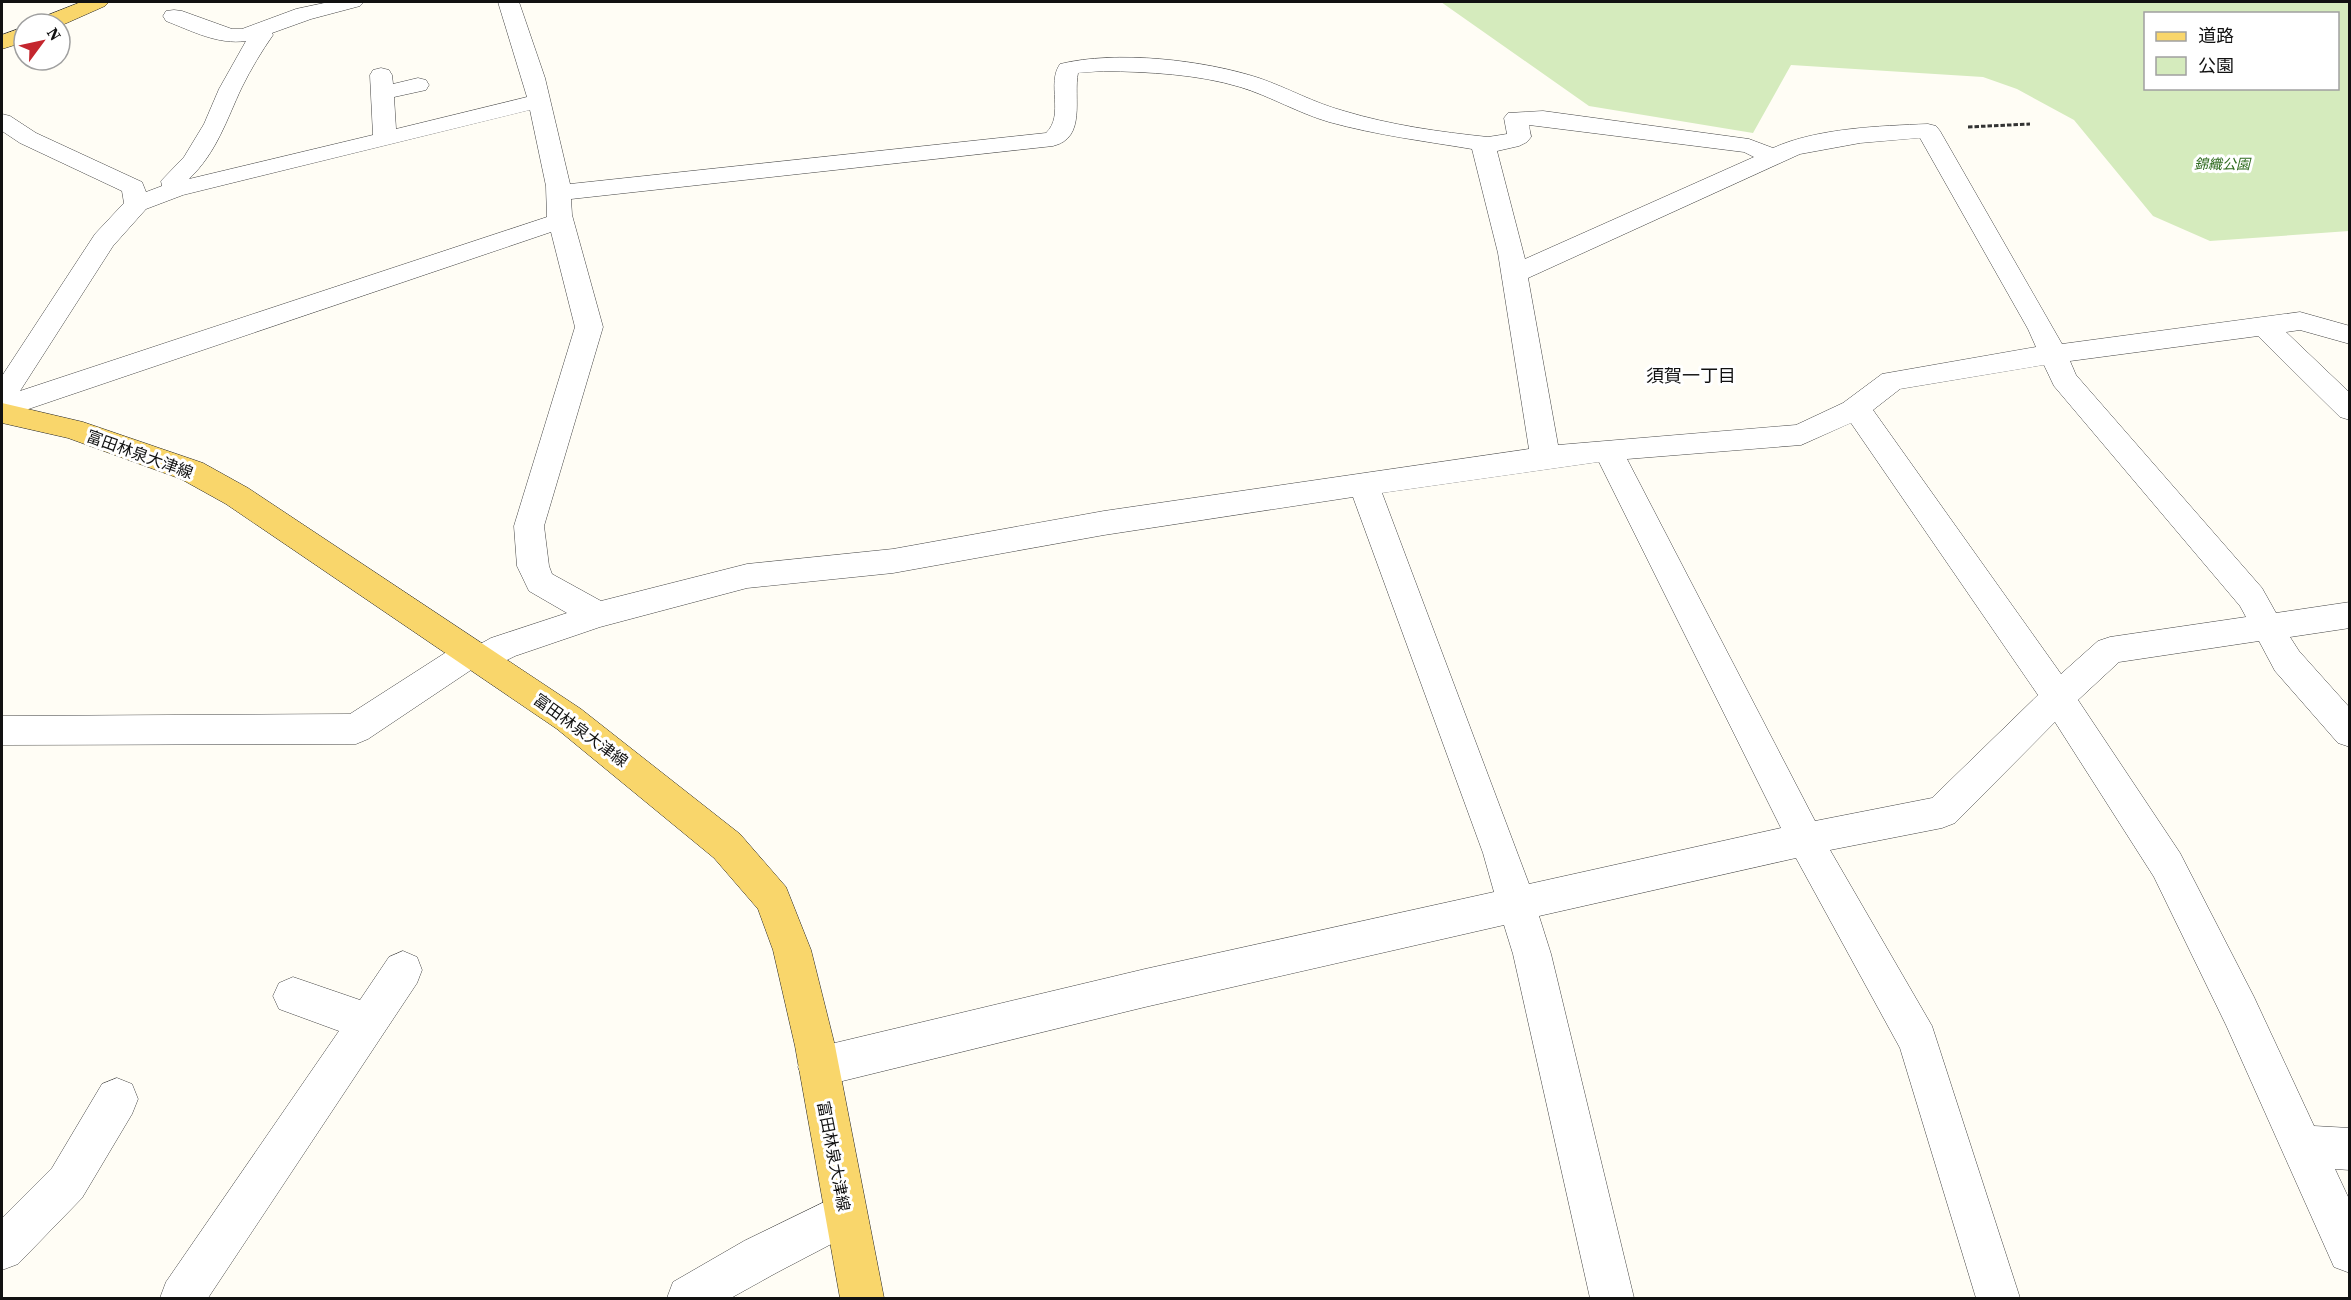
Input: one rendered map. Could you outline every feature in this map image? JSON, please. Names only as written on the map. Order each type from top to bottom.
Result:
[{"type":"main road","points":[[72,13],[98,2]]},
{"type":"main road","name":"富田林泉大津線","points":[[2,413],[73,429],[192,471],[237,496],[569,719],[698,820],[751,870],[773,898],[792,950],[815,1046],[862,1299]]},
{"type":"street","points":[[174,16],[211,31],[232,36],[245,35],[304,14],[353,2]]},
{"type":"street","points":[[509,2],[540,101],[559,194],[561,222],[589,327],[529,526],[532,566],[540,582],[598,615]]},
{"type":"street","points":[[175,190],[173,181],[194,161],[216,124],[230,89],[262,34],[260,29]]},
{"type":"street","points":[[559,194],[731,172],[780,170],[1053,139],[1063,132],[1066,122],[1065,78],[1068,69],[1081,64],[1145,67],[1245,81],[1315,110],[1389,130],[1483,144],[1506,145],[1520,137],[1516,118],[1543,118],[1749,146],[1774,157]]},
{"type":"street","points":[[385,139],[381,84],[418,85]]},
{"type":"street","points":[[2,398],[54,314],[104,240],[136,204],[175,190],[540,101]]},
{"type":"street","points":[[2,121],[28,138],[133,187],[136,204]]},
{"type":"street","points":[[1514,274],[1792,148],[1896,132],[1928,131],[2042,329],[2064,379],[2251,597],[2287,661],[2349,733]]},
{"type":"street","points":[[1483,144],[1514,274],[1545,457]]},
{"type":"street","points":[[2,408],[531,229],[561,222]]},
{"type":"street","points":[[2,730],[356,729],[476,657],[598,615],[747,576],[893,561],[1104,523],[1545,457],[1801,435],[1856,408],[1892,381],[2053,354],[2300,321],[2349,335]]},
{"type":"street","points":[[2264,326],[2349,410]]},
{"type":"street","points":[[1856,408],[2059,698],[2168,865],[2303,1148],[2349,1251]]},
{"type":"street","points":[[1608,451],[1827,883],[1918,1040],[1998,1299]]},
{"type":"street","points":[[1364,485],[1501,853],[1532,954],[1612,1299]]},
{"type":"street","points":[[818,1067],[1156,985],[1806,839],[1942,812],[2110,650],[2349,615]]},
{"type":"street","points":[[182,1299],[403,970]]},
{"type":"street","points":[[293,996],[369,1022]]},
{"type":"street","points":[[2,1248],[67,1183],[117,1099]]},
{"type":"street","points":[[2303,1148],[2349,1149]]},
{"type":"street","points":[[690,1299],[760,1257],[845,1214]]},
{"type":"path","points":[[1928,131],[2030,124]]},
{"type":"green space","name":"錦織公園","points":[[1441,2],[2349,2],[2349,231],[2210,241],[2153,216],[2074,120],[2017,89],[1983,77],[1791,65],[1753,133],[1589,106]]},
{"type":"district","name":"須賀一丁目","points":[[1691,376]]}]
